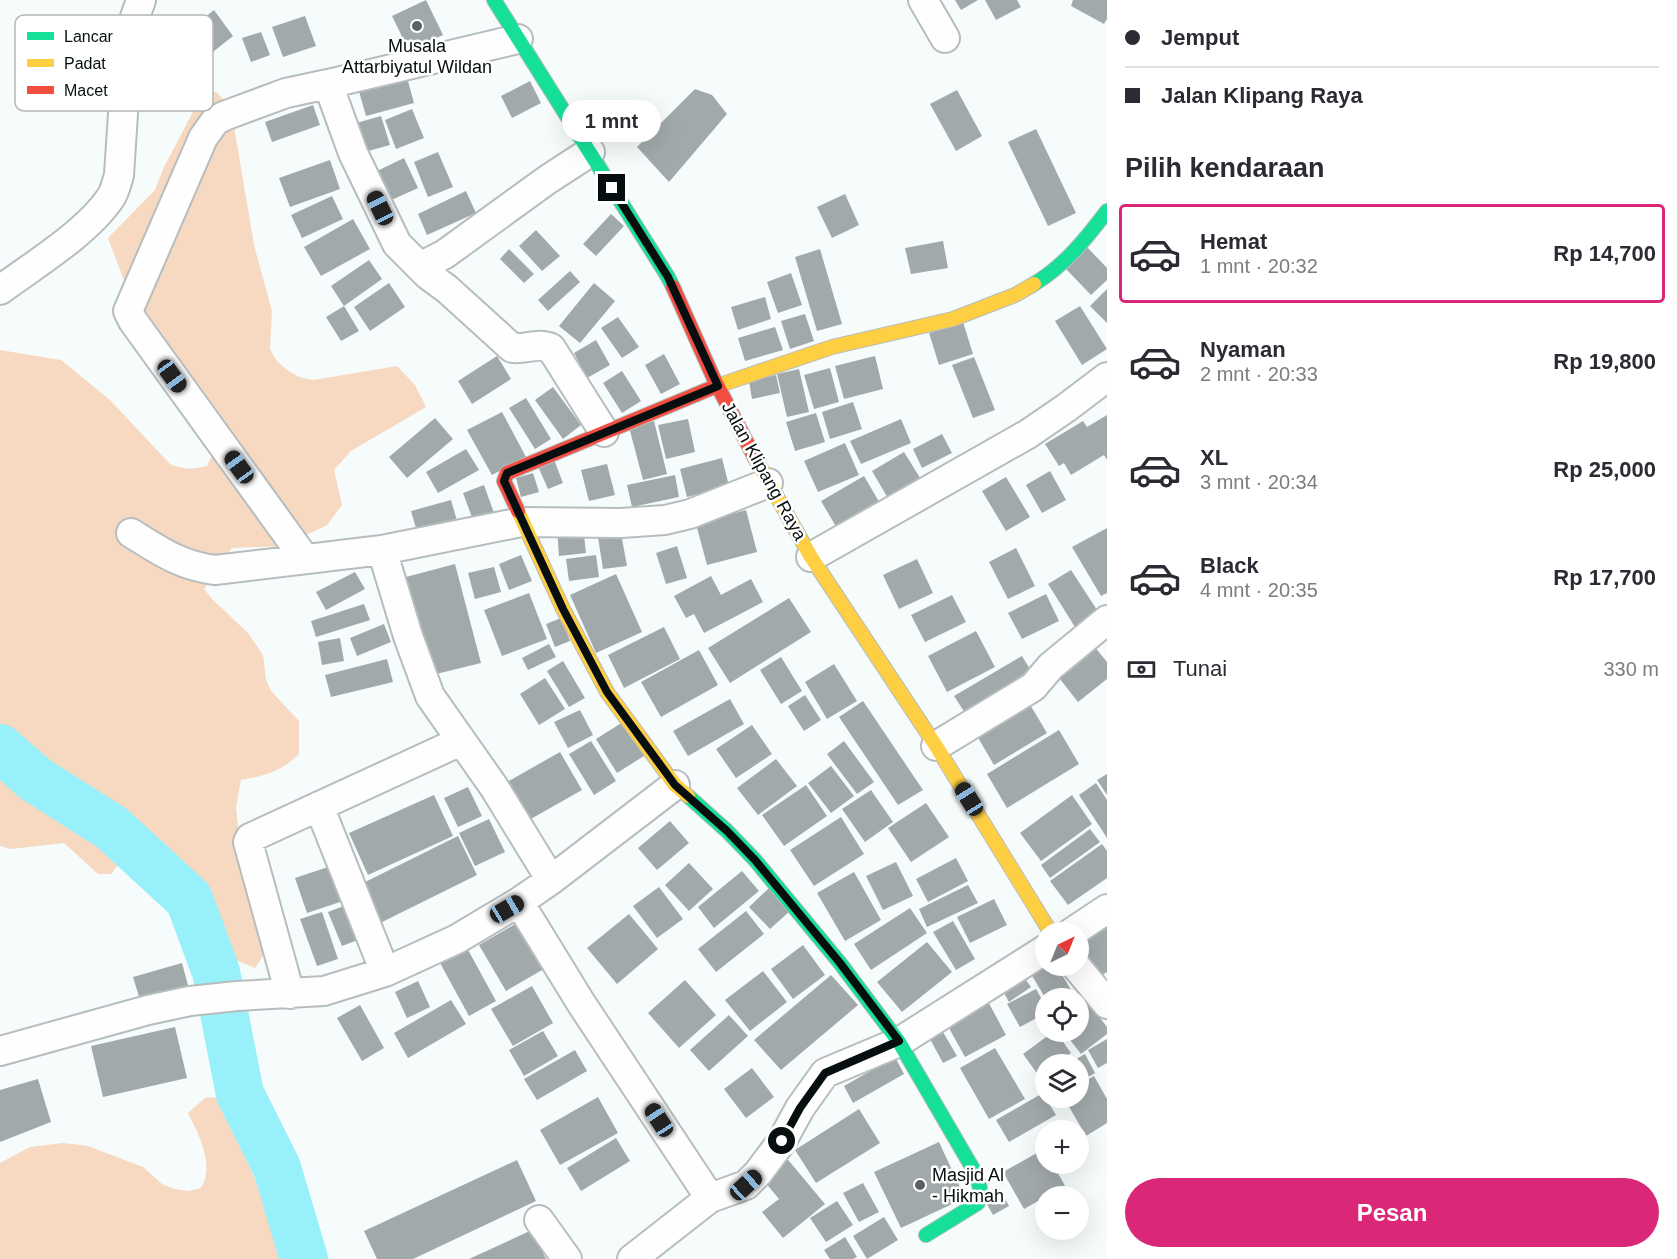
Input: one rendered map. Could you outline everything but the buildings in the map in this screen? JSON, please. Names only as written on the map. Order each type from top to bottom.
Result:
[{"type":"street","points":[[136,15],[141,0]]},
{"type":"street","name":"Jalan Klipang Raya","points":[[494,0],[668,277],[718,386],[768,483],[811,557],[936,746],[1044,922]]},
{"type":"street","points":[[923,0],[945,38]]},
{"type":"street","points":[[305,559],[128,311],[203,138],[215,121],[258,102],[518,39]]},
{"type":"street","points":[[328,84],[353,153],[397,244],[512,348],[521,349],[543,345],[551,348],[604,432]]},
{"type":"street","points":[[0,290],[70,238],[97,214],[112,195],[119,175],[123,111]]},
{"type":"street","points":[[420,267],[445,254],[547,180],[590,152]]},
{"type":"street","points":[[926,1235],[974,1207],[980,1198],[980,1186],[976,1174],[899,1041],[840,963],[755,860],[727,831],[675,785],[607,692],[563,609],[504,481],[505,476],[604,432],[718,386],[832,347],[953,318],[1015,295],[1053,273],[1088,236],[1107,211]]},
{"type":"street","points":[[811,557],[1028,434],[1107,377]]},
{"type":"street","points":[[131,533],[194,567],[215,570],[382,550],[521,522],[621,523],[665,520],[690,514],[768,483]]},
{"type":"street","points":[[382,550],[408,636],[430,696],[494,787],[551,880]]},
{"type":"street","points":[[936,746],[1033,687],[1051,666],[1107,620]]},
{"type":"street","points":[[290,994],[248,842],[254,836],[461,741]]},
{"type":"street","points":[[0,1051],[148,1010],[190,1001],[324,991],[385,972],[457,939],[519,902],[675,785]]},
{"type":"street","points":[[319,806],[385,972]]},
{"type":"street","points":[[519,902],[581,1003],[710,1198]]},
{"type":"street","points":[[1088,922],[1107,909]]},
{"type":"street","points":[[632,1259],[710,1198],[746,1185],[782,1141],[800,1108],[825,1073],[899,1041],[1035,956]]},
{"type":"street","points":[[1084,976],[1107,1004]]},
{"type":"street","points":[[539,1220],[567,1259]]},
{"type":"shaded area","points":[[213,91],[216,92],[225,101],[234,126],[254,245],[272,311],[270,349],[276,360],[299,377],[313,380],[397,366],[415,385],[426,407],[351,451],[334,470],[342,505],[327,525],[283,546],[232,548],[204,589],[248,633],[263,655],[266,680],[271,691],[299,721],[299,754],[286,765],[272,772],[241,780],[236,808],[239,835],[268,948],[255,968],[236,960],[202,899],[173,862],[106,814],[0,726],[0,350],[61,360],[110,400],[170,464],[175,466],[197,468],[207,466],[224,429],[127,297],[125,283],[108,238],[155,190],[164,167],[193,111],[213,111]]},
{"type":"shaded area","points":[[0,766],[93,833],[114,844],[121,854],[118,865],[111,874],[98,874],[64,843],[11,849],[0,846]]},
{"type":"shaded area","points":[[218,1097],[230,1103],[238,1113],[248,1162],[264,1202],[270,1228],[285,1259],[0,1259],[0,1163],[30,1147],[63,1143],[88,1146],[143,1167],[162,1184],[174,1189],[189,1191],[201,1188],[205,1179],[206,1160],[201,1140],[188,1113],[205,1098]]},
{"type":"waterway","points":[[0,748],[35,779],[112,828],[189,899],[216,972],[240,1094],[277,1168],[304,1259]]},
{"type":"traffic: fast","points":[[494,0],[673,287]]},
{"type":"traffic: fast","points":[[1034,284],[1074,251],[1107,211]]},
{"type":"traffic: fast","points":[[688,796],[755,860],[840,963],[899,1042],[976,1174],[980,1188],[978,1203],[926,1235]]},
{"type":"traffic: slow","points":[[714,387],[832,347],[953,319],[1015,295],[1034,284]]},
{"type":"traffic: slow","points":[[755,458],[811,557],[936,746],[1044,922]]},
{"type":"traffic: slow","points":[[518,511],[563,609],[607,692],[675,785],[688,796]]},
{"type":"traffic: jam","points":[[673,287],[714,379],[755,458]]},
{"type":"traffic: jam","points":[[518,511],[504,481],[507,473],[714,387]]},
{"type":"place","name":"Musala Attarbiyatul Wildan","points":[[417,26]]},
{"type":"place","name":"Masjid Al - Hikmah","points":[[920,1185]]},
{"type":"route","points":[[612,188],[668,277],[718,386],[507,473],[504,481],[563,609],[607,692],[675,785],[727,831],[755,860],[840,963],[899,1041],[825,1073],[800,1108],[782,1141]]}]
